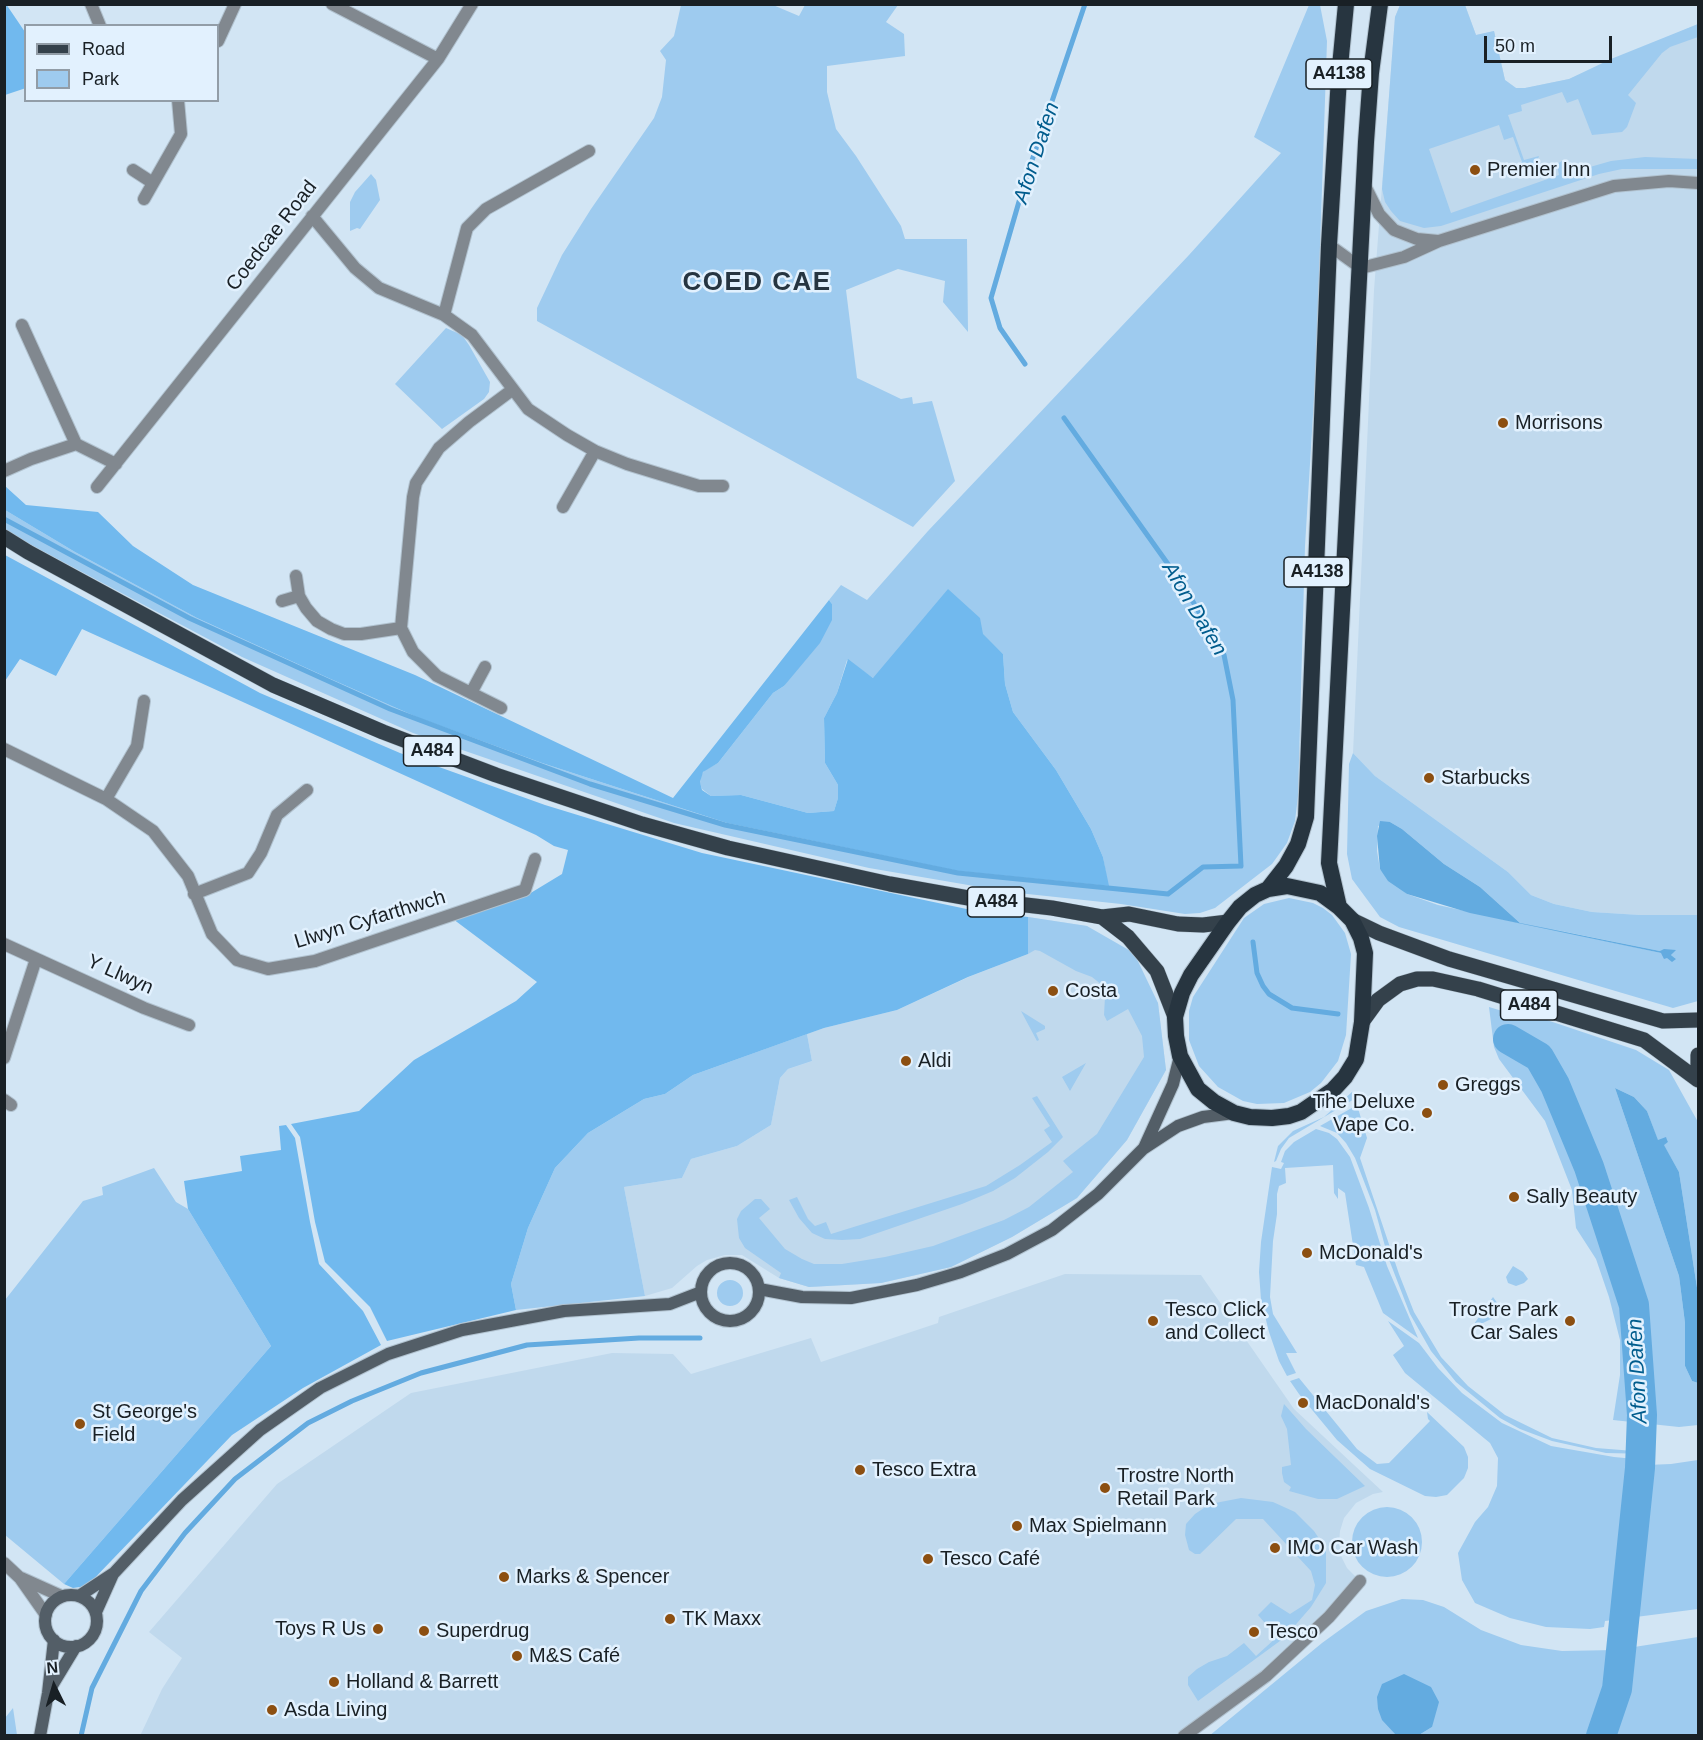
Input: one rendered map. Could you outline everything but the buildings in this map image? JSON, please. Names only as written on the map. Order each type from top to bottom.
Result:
[{"type":"highway","name":"A4138","points":[[1268,889],[1287,866],[1298,844],[1306,817],[1329,245],[1339,77],[1346,4]]},
{"type":"highway","name":"A4138","points":[[1339,907],[1329,863],[1371,73],[1380,4]]},
{"type":"highway","points":[[1287,886],[1320,893],[1339,907],[1352,921],[1365,952],[1362,1022],[1356,1059],[1345,1077],[1333,1090],[1301,1112],[1272,1118],[1234,1113],[1214,1102],[1198,1089],[1180,1056],[1175,1017],[1182,993],[1191,975],[1228,922],[1240,907],[1255,895],[1268,889],[1287,886]]},
{"type":"main road","name":"A484","points":[[4,537],[273,685],[383,732],[496,775],[642,824],[728,848],[890,884],[974,899],[1052,908],[1102,917],[1129,914],[1178,924],[1228,922]]},
{"type":"main road","name":"A484","points":[[1102,917],[1128,937],[1157,971],[1175,1017]]},
{"type":"main road","name":"A484","points":[[1352,921],[1449,959],[1642,1015],[1663,1021],[1698,1020]]},
{"type":"main road","name":"A484","points":[[1362,1022],[1378,1000],[1400,984],[1417,979],[1433,979],[1478,989],[1644,1040],[1698,1080]]},
{"type":"main road","points":[[1698,1055],[1698,1076]]},
{"type":"main road","points":[[1143,1149],[1173,1084],[1180,1056]]},
{"type":"main road","points":[[759,1289],[802,1297],[851,1298],[917,1285],[961,1272],[1007,1254],[1052,1230],[1098,1194],[1143,1149],[1178,1126],[1203,1117],[1234,1113]]},
{"type":"main road","points":[[729,1263],[738,1264],[752,1273],[759,1289],[756,1306],[750,1314],[732,1321],[714,1317],[703,1302],[701,1292],[707,1275],[721,1265],[729,1263]]},
{"type":"main road","points":[[79,1596],[114,1573],[182,1500],[260,1430],[320,1388],[388,1354],[462,1330],[564,1311],[670,1304],[701,1292]]},
{"type":"main road","points":[[96,1612],[91,1604],[79,1596],[61,1596],[49,1607],[46,1615],[47,1631],[54,1640],[65,1646],[76,1646],[88,1640],[96,1626],[96,1612],[114,1573]]},
{"type":"main road","points":[[40,1736],[54,1640]]},
{"type":"main road","points":[[48,1693],[76,1646]]},
{"type":"street","points":[[91,4],[99,24]]},
{"type":"street","points":[[219,39],[235,4]]},
{"type":"street","points":[[332,4],[438,59]]},
{"type":"street","name":"Coedcae Road","points":[[97,487],[438,59],[472,4]]},
{"type":"street","points":[[144,199],[181,134],[178,102]]},
{"type":"street","points":[[444,315],[467,228],[486,209],[590,151]]},
{"type":"street","points":[[133,170],[153,183]]},
{"type":"street","points":[[1329,245],[1361,268],[1404,257],[1439,241],[1614,186],[1669,181],[1698,183]]},
{"type":"street","points":[[1365,186],[1379,214],[1394,230],[1417,239],[1439,241]]},
{"type":"street","points":[[312,216],[355,268],[379,288],[444,315],[472,335],[528,409],[595,451],[627,464],[699,486],[723,486]]},
{"type":"street","points":[[22,325],[76,444],[116,464]]},
{"type":"street","points":[[501,708],[437,676],[413,652],[401,628],[408,541],[416,483],[439,448],[512,390]]},
{"type":"street","points":[[4,471],[76,444]]},
{"type":"street","points":[[563,507],[595,451]]},
{"type":"street","points":[[296,576],[299,596],[317,621],[331,629],[344,634],[371,633],[401,628]]},
{"type":"street","points":[[282,601],[299,596]]},
{"type":"street","points":[[471,693],[485,667]]},
{"type":"street","points":[[106,799],[137,746],[144,701]]},
{"type":"street","name":"Llwyn Cyfarthwch","points":[[4,749],[106,799],[153,831],[188,876],[212,934],[237,960],[268,969],[315,961],[525,890],[535,859]]},
{"type":"street","points":[[194,894],[248,873],[261,853],[277,815],[307,790]]},
{"type":"street","name":"Y Llwyn","points":[[4,944],[144,1008],[189,1025]]},
{"type":"street","points":[[4,1059],[36,959]]},
{"type":"street","points":[[4,1563],[20,1578],[46,1615]]},
{"type":"street","points":[[20,1578],[61,1596]]},
{"type":"street","points":[[1184,1736],[1266,1676],[1329,1617],[1359,1581]]},
{"type":"shaded area","points":[[6,4],[24,31],[24,89],[5,95],[4,5]]},
{"type":"shaded area","points":[[1400,5],[1465,5],[1476,35],[1494,31],[1505,80],[1516,88],[1569,79],[1698,24],[1698,915],[1592,912],[1554,904],[1531,895],[1508,872],[1375,776],[1353,753],[1374,290],[1395,17]]},
{"type":"shaded area","points":[[5,486],[26,505],[98,512],[133,546],[193,585],[415,675],[673,798],[829,600],[832,604],[832,620],[820,643],[784,686],[773,693],[718,763],[703,772],[700,782],[702,790],[711,796],[741,795],[808,813],[834,811],[838,798],[838,785],[825,763],[824,718],[837,693],[848,659],[873,678],[948,589],[980,618],[983,634],[1003,654],[1005,684],[1013,712],[1056,770],[1091,829],[1103,857],[1109,886],[958,871],[727,823],[542,763],[419,718],[197,618],[75,552],[5,510]]},
{"type":"shaded area","points":[[5,555],[260,693],[400,753],[545,805],[702,853],[976,911],[1028,917],[1028,954],[968,977],[897,1010],[824,1028],[693,1075],[665,1094],[644,1099],[588,1133],[555,1168],[528,1228],[511,1284],[516,1310],[387,1341],[370,1307],[325,1262],[315,1222],[300,1137],[291,1124],[359,1111],[414,1060],[516,1001],[537,982],[453,919],[529,894],[562,874],[568,850],[554,846],[536,835],[82,629],[56,676],[20,659],[5,681]]},
{"type":"shaded area","points":[[1380,821],[1390,822],[1402,829],[1444,864],[1480,887],[1520,923],[1660,951],[1676,950],[1671,955],[1676,959],[1672,962],[1667,958],[1664,959],[1661,953],[1470,913],[1407,894],[1388,881],[1380,869],[1377,836]]},
{"type":"shaded area","points":[[1028,917],[1087,926],[1158,1003],[1166,1070],[1127,1140],[1077,1198],[1012,1237],[951,1267],[881,1283],[809,1287],[779,1278],[742,1255],[725,1255],[707,1260],[697,1266],[672,1288],[645,1296],[624,1187],[682,1178],[691,1159],[737,1146],[771,1125],[780,1078],[788,1069],[812,1061],[807,1034],[897,1010],[971,976],[1028,954]]},
{"type":"shaded area","points":[[1615,1088],[1634,1097],[1647,1111],[1658,1140],[1666,1137],[1668,1142],[1664,1145],[1679,1172],[1698,1294],[1698,1383],[1692,1381],[1685,1366],[1685,1323],[1679,1276]]},
{"type":"shaded area","points":[[286,1125],[295,1138],[319,1264],[363,1311],[381,1345],[303,1388],[232,1435],[87,1586],[73,1588],[64,1584],[271,1346],[188,1209],[184,1181],[242,1171],[240,1156],[281,1150],[279,1126]]},
{"type":"shaded area","points":[[1065,1274],[1201,1275],[1294,1409],[1383,1492],[1373,1494],[1356,1503],[1344,1518],[1340,1531],[1341,1556],[1347,1568],[1360,1581],[1330,1615],[1185,1735],[140,1736],[162,1689],[182,1658],[149,1632],[277,1484],[411,1393],[612,1353],[673,1354],[691,1374],[811,1338],[821,1362],[938,1323],[939,1317]]},
{"type":"shaded area","points":[[1404,1674],[1431,1687],[1439,1702],[1432,1727],[1419,1735],[1396,1735],[1382,1720],[1378,1709],[1377,1697],[1382,1684]]},
{"type":"green space","points":[[681,5],[773,5],[799,16],[805,5],[898,5],[886,22],[904,34],[905,56],[827,66],[827,92],[836,129],[901,226],[905,239],[967,239],[968,332],[943,302],[945,281],[898,269],[846,290],[857,378],[901,399],[912,397],[913,404],[932,401],[955,481],[913,527],[537,321],[537,308],[562,255],[654,118],[662,97],[666,60],[660,51],[674,36]]},
{"type":"green space","points":[[1309,5],[1320,5],[1327,41],[1316,365],[1305,546],[1298,796],[1295,821],[1287,843],[1272,864],[1215,908],[1200,913],[1185,914],[1121,904],[1009,892],[869,868],[674,823],[413,733],[242,657],[16,537],[5,529],[5,510],[75,552],[197,618],[419,718],[542,763],[727,823],[958,871],[1108,886],[1103,857],[1091,829],[1056,770],[1013,712],[1005,684],[1003,654],[982,634],[873,678],[847,660],[837,693],[824,718],[825,763],[838,785],[838,798],[834,811],[808,813],[741,795],[711,796],[702,789],[701,775],[718,763],[773,693],[784,686],[832,604],[829,600],[841,585],[867,600],[928,531],[1189,255],[1281,153],[1254,137]]},
{"type":"green space","points":[[1400,5],[1465,5],[1476,35],[1494,31],[1505,80],[1516,88],[1569,79],[1611,59],[1698,24],[1698,37],[1670,47],[1662,53],[1628,95],[1636,103],[1627,127],[1622,132],[1592,135],[1578,99],[1567,103],[1562,92],[1521,105],[1522,111],[1508,115],[1524,160],[1539,156],[1535,168],[1517,174],[1514,165],[1522,162],[1513,137],[1504,140],[1499,125],[1429,149],[1451,213],[1559,175],[1557,164],[1562,161],[1565,162],[1569,173],[1611,161],[1645,157],[1698,159],[1698,169],[1622,169],[1599,174],[1441,226],[1424,228],[1400,221],[1385,202],[1382,189],[1395,17]]},
{"type":"green space","points":[[371,174],[376,180],[380,200],[360,229],[350,231],[350,202],[355,192]]},
{"type":"green space","points":[[446,328],[462,335],[490,382],[489,392],[484,399],[442,429],[395,384]]},
{"type":"green space","points":[[1353,753],[1375,776],[1508,872],[1531,895],[1554,904],[1592,912],[1698,915],[1698,1001],[1673,1008],[1399,927],[1380,917],[1352,879],[1347,854],[1349,764]],"holes":[[[1390,822],[1402,829],[1444,864],[1480,887],[1520,923],[1438,905],[1407,894],[1380,869],[1377,851],[1378,826]],[[1551,929],[1660,951],[1675,950],[1671,955],[1676,959],[1661,953]]]},
{"type":"green space","points":[[1289,898],[1313,903],[1323,908],[1332,915],[1345,933],[1351,954],[1346,1035],[1338,1061],[1321,1083],[1310,1092],[1284,1103],[1257,1104],[1243,1101],[1218,1087],[1199,1066],[1189,1040],[1189,1011],[1193,997],[1244,918],[1264,904]]},
{"type":"green space","points":[[1028,917],[1087,926],[1134,953],[1158,1003],[1166,1070],[1127,1140],[1077,1198],[1012,1237],[951,1267],[881,1283],[809,1287],[779,1278],[781,1273],[745,1248],[739,1238],[737,1219],[741,1211],[755,1199],[761,1199],[770,1209],[759,1218],[785,1249],[814,1264],[842,1264],[933,1246],[1004,1220],[1029,1207],[1073,1172],[1063,1161],[1097,1134],[1144,1057],[1142,1036],[1128,1009],[1107,1021],[1104,1015],[1105,997],[1102,985],[1092,977],[1040,951],[1035,950],[1028,954]]},
{"type":"green space","points":[[1489,1007],[1509,1013],[1511,1008],[1636,1050],[1669,1070],[1698,1122],[1698,1294],[1679,1172],[1663,1144],[1668,1142],[1658,1141],[1647,1111],[1634,1097],[1615,1088],[1679,1276],[1685,1323],[1685,1366],[1692,1381],[1698,1383],[1698,1425],[1679,1427],[1613,1420],[1620,1375],[1620,1340],[1609,1297],[1596,1259],[1576,1228],[1572,1190],[1545,1121],[1499,1059],[1494,1047]]},
{"type":"green space","points":[[1021,1011],[1045,1026],[1045,1029],[1036,1033],[1039,1040],[1037,1041]]},
{"type":"green space","points":[[807,1034],[812,1061],[788,1069],[780,1078],[771,1125],[737,1146],[691,1159],[682,1178],[624,1187],[645,1296],[516,1310],[511,1284],[528,1228],[555,1168],[588,1133],[644,1099],[665,1094],[693,1075]]},
{"type":"green space","points":[[1086,1063],[1070,1091],[1062,1077]]},
{"type":"green space","points":[[1352,1092],[1356,1098],[1289,1138],[1274,1162],[1278,1146],[1293,1131],[1324,1117]]},
{"type":"green space","points":[[1037,1096],[1063,1137],[1015,1178],[993,1191],[962,1204],[860,1239],[842,1240],[825,1239],[812,1233],[799,1218],[789,1200],[797,1197],[808,1219],[815,1226],[826,1222],[831,1234],[986,1186],[1052,1142],[1044,1130],[1050,1126],[1032,1098]]},
{"type":"green space","points":[[1357,1105],[1367,1138],[1360,1158],[1414,1312],[1441,1357],[1468,1386],[1505,1415],[1552,1438],[1596,1448],[1651,1450],[1650,1454],[1606,1453],[1552,1441],[1520,1429],[1500,1418],[1456,1382],[1431,1351],[1410,1314],[1355,1158],[1337,1133],[1320,1126]]},
{"type":"green space","points":[[1316,1129],[1329,1133],[1337,1139],[1350,1157],[1387,1266],[1418,1338],[1383,1313],[1364,1267],[1356,1265],[1345,1193],[1338,1188],[1338,1199],[1334,1193],[1333,1165],[1285,1168],[1286,1183],[1279,1186],[1277,1194],[1270,1297],[1273,1314],[1297,1353],[1286,1353],[1296,1373],[1287,1376],[1269,1332],[1261,1300],[1259,1272],[1261,1242],[1272,1167],[1281,1169],[1285,1151],[1294,1142]]},
{"type":"green space","name":"St George's Field","points":[[154,1168],[176,1202],[188,1209],[271,1346],[64,1584],[5,1535],[5,1300],[83,1201],[103,1195],[102,1187]]},
{"type":"green space","points":[[1513,1266],[1523,1272],[1528,1279],[1524,1283],[1516,1286],[1508,1283],[1506,1277]]},
{"type":"green space","points":[[730,1280],[739,1284],[743,1293],[739,1302],[730,1306],[721,1302],[717,1293],[721,1284]]},
{"type":"green space","points":[[1493,1297],[1498,1304],[1497,1316],[1483,1323],[1474,1324]]},
{"type":"green space","points":[[1388,1321],[1419,1343],[1438,1368],[1462,1393],[1502,1423],[1551,1446],[1635,1459],[1638,1470],[1622,1619],[1605,1621],[1604,1627],[1590,1629],[1546,1627],[1510,1618],[1475,1603],[1462,1580],[1458,1553],[1475,1522],[1488,1507],[1497,1486],[1498,1458],[1490,1443],[1405,1373],[1393,1355],[1404,1346]]},
{"type":"green space","points":[[1299,1378],[1357,1449],[1377,1464],[1389,1463],[1430,1421],[1427,1412],[1464,1447],[1468,1457],[1468,1468],[1464,1478],[1447,1495],[1425,1496],[1370,1469],[1337,1440],[1299,1394],[1290,1381]]},
{"type":"green space","points":[[1284,1404],[1306,1429],[1365,1486],[1337,1499],[1318,1499],[1289,1491],[1291,1487],[1284,1482],[1282,1473],[1282,1467],[1291,1465],[1287,1429],[1281,1416]]},
{"type":"green space","points":[[1698,1460],[1698,1609],[1628,1618],[1647,1465]]},
{"type":"green space","points":[[1241,1498],[1273,1502],[1295,1512],[1314,1531],[1326,1549],[1326,1583],[1311,1607],[1284,1638],[1198,1701],[1188,1685],[1188,1677],[1197,1669],[1227,1656],[1244,1643],[1256,1656],[1277,1637],[1258,1615],[1271,1602],[1290,1614],[1312,1600],[1315,1585],[1311,1571],[1263,1519],[1236,1519],[1200,1554],[1189,1550],[1185,1535],[1186,1524],[1195,1514],[1210,1504]]},
{"type":"green space","points":[[1394,1507],[1407,1513],[1416,1522],[1420,1528],[1422,1542],[1420,1556],[1412,1567],[1401,1575],[1380,1577],[1362,1567],[1354,1556],[1352,1535],[1362,1517],[1373,1509]]},
{"type":"green space","points":[[1402,1599],[1423,1600],[1444,1607],[1481,1630],[1521,1645],[1562,1651],[1615,1650],[1698,1637],[1698,1735],[1419,1735],[1432,1727],[1396,1735],[1399,1735],[1209,1736],[1322,1643],[1366,1611]]},
{"type":"green space","points":[[13,1708],[17,1735],[5,1735],[5,1718]]},
{"type":"waterway","name":"Afon Dafen","points":[[1025,364],[1000,328],[991,298],[1025,181],[1085,4]]},
{"type":"waterway","points":[[4,519],[189,618],[390,709],[590,784],[725,825],[958,873],[1168,894],[1203,867],[1241,866],[1233,700],[1224,655],[1185,588],[1064,418]]},
{"type":"waterway","name":"Afon Dafen","points":[[1253,942],[1257,973],[1269,994],[1292,1008],[1338,1014]]},
{"type":"waterway","name":"Afon Dafen","points":[[1508,1039],[1539,1057],[1555,1085],[1589,1167],[1634,1305],[1642,1415],[1640,1468],[1617,1689],[1601,1736]]},
{"type":"waterway","points":[[81,1736],[92,1688],[141,1591],[185,1533],[235,1479],[308,1423],[352,1401],[421,1373],[527,1345],[639,1338],[700,1338]]},
{"type":"waterway","points":[[1636,1512],[1646,1513]]},
{"type":"waterway","points":[[1625,1525],[1634,1525]]},
{"type":"place","name":"Premier Inn","points":[[1475,170]]},
{"type":"place","name":"Morrisons","points":[[1503,423]]},
{"type":"place","name":"Starbucks","points":[[1429,778]]},
{"type":"place","name":"Costa","points":[[1053,991]]},
{"type":"place","name":"Aldi","points":[[906,1061]]},
{"type":"place","name":"Greggs","points":[[1443,1085]]},
{"type":"place","name":"The Deluxe Vape Co.","points":[[1427,1113]]},
{"type":"place","name":"Sally Beauty","points":[[1514,1197]]},
{"type":"place","name":"McDonald's","points":[[1307,1253]]},
{"type":"place","name":"Tesco Click and Collect","points":[[1153,1321]]},
{"type":"place","name":"Trostre Park Car Sales","points":[[1570,1321]]},
{"type":"place","name":"MacDonald's","points":[[1303,1403]]},
{"type":"place","name":"St George's Field","points":[[80,1424]]},
{"type":"place","name":"Tesco Extra","points":[[860,1470]]},
{"type":"place","name":"Trostre North Retail Park","points":[[1105,1488]]},
{"type":"place","name":"Max Spielmann","points":[[1017,1526]]},
{"type":"place","name":"IMO Car Wash","points":[[1275,1548]]},
{"type":"place","name":"Tesco Café","points":[[928,1559]]},
{"type":"place","name":"Marks & Spencer","points":[[504,1577]]},
{"type":"place","name":"TK Maxx","points":[[670,1619]]},
{"type":"place","name":"Toys R Us","points":[[378,1629]]},
{"type":"place","name":"Superdrug","points":[[424,1631]]},
{"type":"place","name":"Tesco","points":[[1254,1632]]},
{"type":"place","name":"M&S Café","points":[[517,1656]]},
{"type":"place","name":"Holland & Barrett","points":[[334,1682]]},
{"type":"place","name":"Asda Living","points":[[272,1710]]},
{"type":"district","name":"COED CAE","points":[[757,283]]}]
